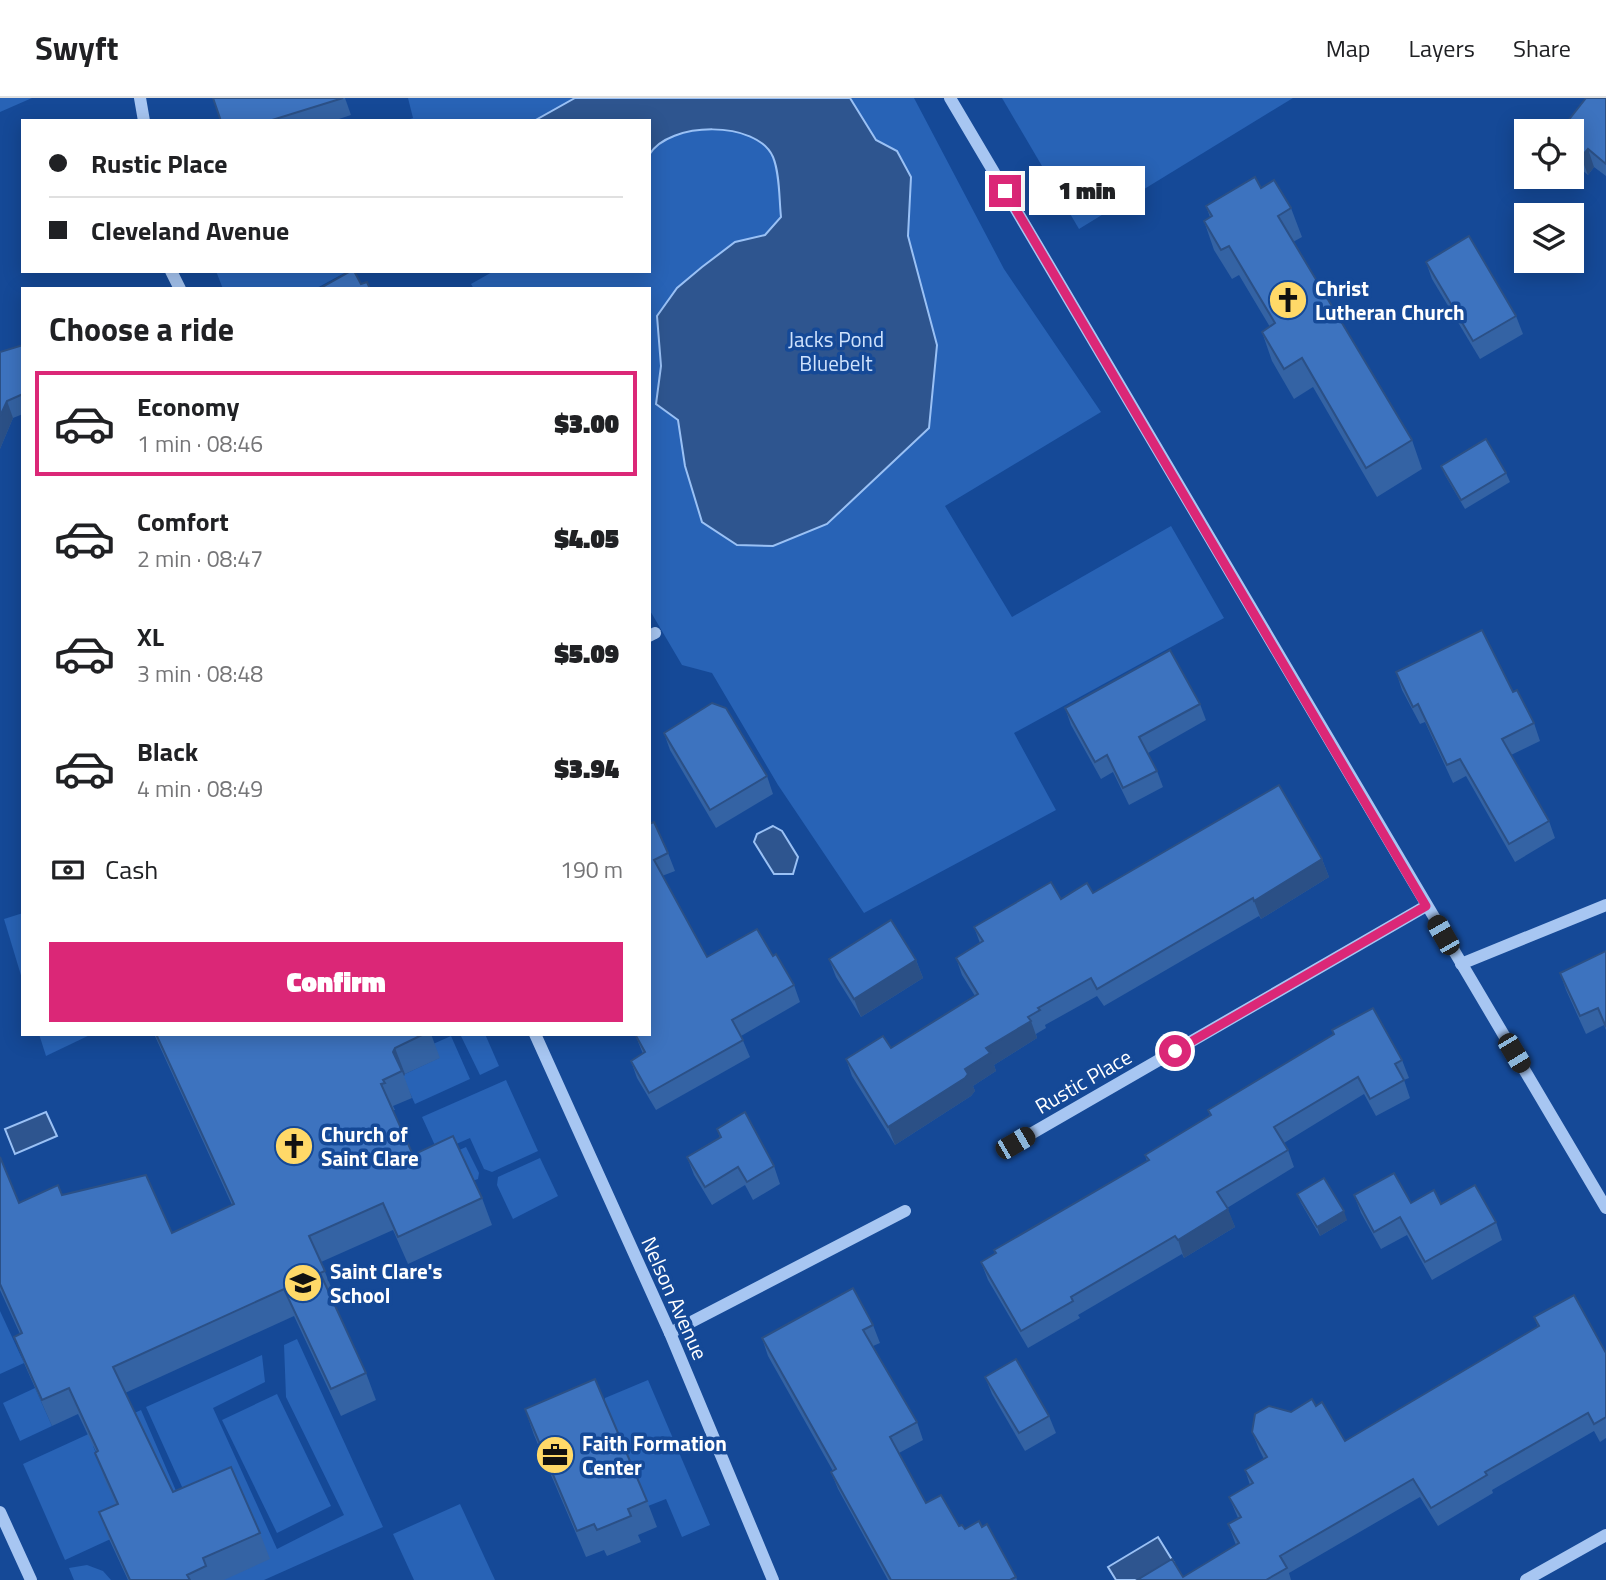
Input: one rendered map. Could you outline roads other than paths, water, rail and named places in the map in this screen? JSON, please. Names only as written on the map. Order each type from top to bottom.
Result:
[{"type":"street","points":[[140,98],[144,119]]},
{"type":"street","points":[[950,98],[1606,1208]]},
{"type":"street","points":[[1461,964],[1606,905]]},
{"type":"street","name":"Rustic Place","points":[[1015,1143],[1426,906]]},
{"type":"street","name":"Nelson Avenue","points":[[536,1036],[670,1333],[773,1580]]},
{"type":"street","points":[[670,1333],[905,1211]]},
{"type":"street","points":[[0,1512],[31,1580]]},
{"type":"street","points":[[1526,1580],[1606,1535]]},
{"type":"place","name":"Christ Lutheran Church","points":[[1288,300]]},
{"type":"place","name":"Church of Saint Clare","points":[[294,1146]]},
{"type":"place","name":"Saint Clare's School","points":[[303,1283]]},
{"type":"place","name":"Faith Formation Center","points":[[555,1455]]},
{"type":"park label","name":"Jacks Pond Bluebelt","points":[[836,351]]}]
